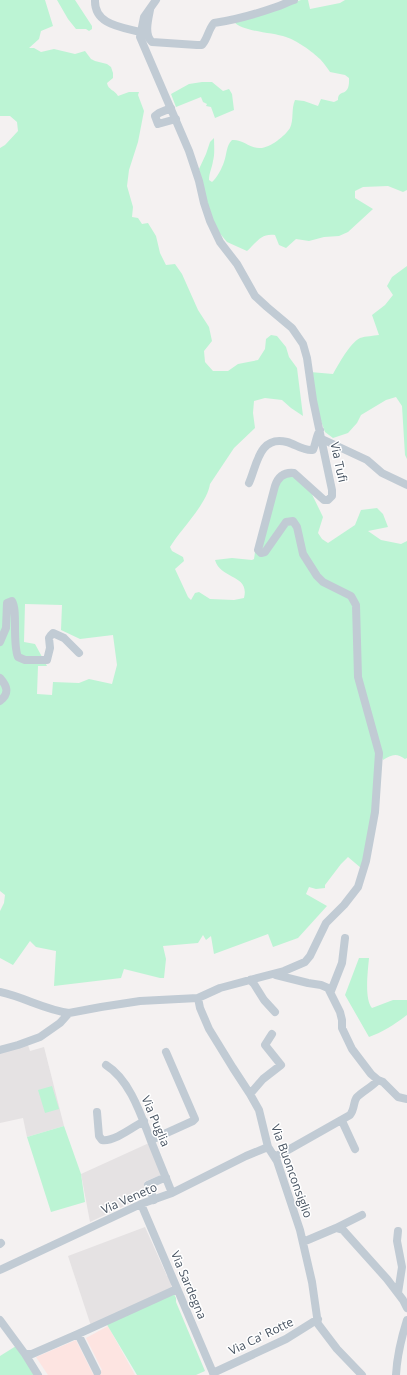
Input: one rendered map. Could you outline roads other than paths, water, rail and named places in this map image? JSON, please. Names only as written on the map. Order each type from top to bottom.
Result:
[{"type":"street","points":[[95,0],[97,12],[103,20],[117,26],[140,32],[144,17],[153,3]]},
{"type":"street","points":[[153,3],[148,30],[148,36],[152,42],[202,45],[214,23],[229,21],[278,7],[294,0]]},
{"type":"street","name":"Via Tufi","points":[[140,32],[142,42],[189,151],[210,221],[220,242],[237,264],[255,296],[292,328],[303,344],[332,490],[332,498],[324,500],[294,473],[282,475],[278,479],[275,486],[258,550],[261,553],[265,552],[286,522],[293,522],[297,526],[303,554],[317,576],[323,582],[351,596],[356,605],[358,676],[379,753],[375,812],[366,861],[358,887],[344,905],[328,920],[310,956],[301,964],[272,975]]},
{"type":"street","points":[[171,108],[155,116],[158,124],[176,119]]},
{"type":"street","points":[[249,483],[258,454],[270,443],[284,441],[313,450],[317,433],[320,430]]},
{"type":"street","points":[[322,439],[367,460],[382,473],[407,485]]},
{"type":"street","points":[[0,642],[6,628],[7,602],[12,601],[14,607],[15,641],[18,657],[25,660],[47,660],[50,648],[49,638],[53,633],[64,638],[79,652]]},
{"type":"street","points":[[0,678],[6,686],[7,691],[5,696],[0,701]]},
{"type":"street","points":[[331,991],[342,963],[345,938]]},
{"type":"street","points":[[0,992],[20,997],[61,1012],[69,1013],[140,1001],[198,998],[220,988],[272,975],[280,975],[321,985],[331,991],[340,1012],[342,1028],[352,1049],[371,1074],[383,1082],[398,1097],[407,1099]]},
{"type":"street","points":[[250,980],[264,1000],[275,1012]]},
{"type":"street","name":"Via Buonconsiglio","points":[[198,998],[200,1008],[209,1029],[259,1110],[268,1147],[275,1156],[298,1221],[318,1324],[325,1335],[362,1375]]},
{"type":"street","points":[[2,1049],[18,1045],[40,1036],[60,1023],[69,1013]]},
{"type":"street","points":[[250,1094],[263,1079],[281,1065],[265,1044],[272,1034]]},
{"type":"street","points":[[151,1140],[195,1119],[166,1052]]},
{"type":"street","name":"Via Puglia","points":[[106,1065],[115,1072],[132,1095],[144,1121],[172,1193]]},
{"type":"street","points":[[275,1156],[342,1121],[352,1113],[355,1107],[355,1100],[358,1096],[378,1080]]},
{"type":"street","points":[[98,1112],[99,1136],[102,1140],[106,1141],[117,1137],[144,1121]]},
{"type":"street","points":[[342,1121],[356,1149]]},
{"type":"street","name":"Via Veneto","points":[[0,1270],[141,1204],[172,1193],[246,1156],[268,1147]]},
{"type":"street","points":[[154,1200],[148,1185],[166,1177]]},
{"type":"street","name":"Via Sardegna","points":[[141,1204],[214,1374]]},
{"type":"street","points":[[303,1242],[362,1215]]},
{"type":"street","points":[[336,1228],[347,1233],[398,1293],[407,1308]]},
{"type":"street","points":[[398,1231],[397,1241],[402,1267],[398,1293]]},
{"type":"street","points":[[25,1354],[32,1354],[177,1289]]},
{"type":"street","name":"Via Ca' Rotte","points":[[214,1374],[286,1339],[318,1319]]},
{"type":"street","points":[[0,1320],[25,1354],[38,1375]]},
{"type":"street","points":[[396,1375],[400,1342],[407,1320]]},
{"type":"street","points":[[78,1334],[97,1372]]}]
